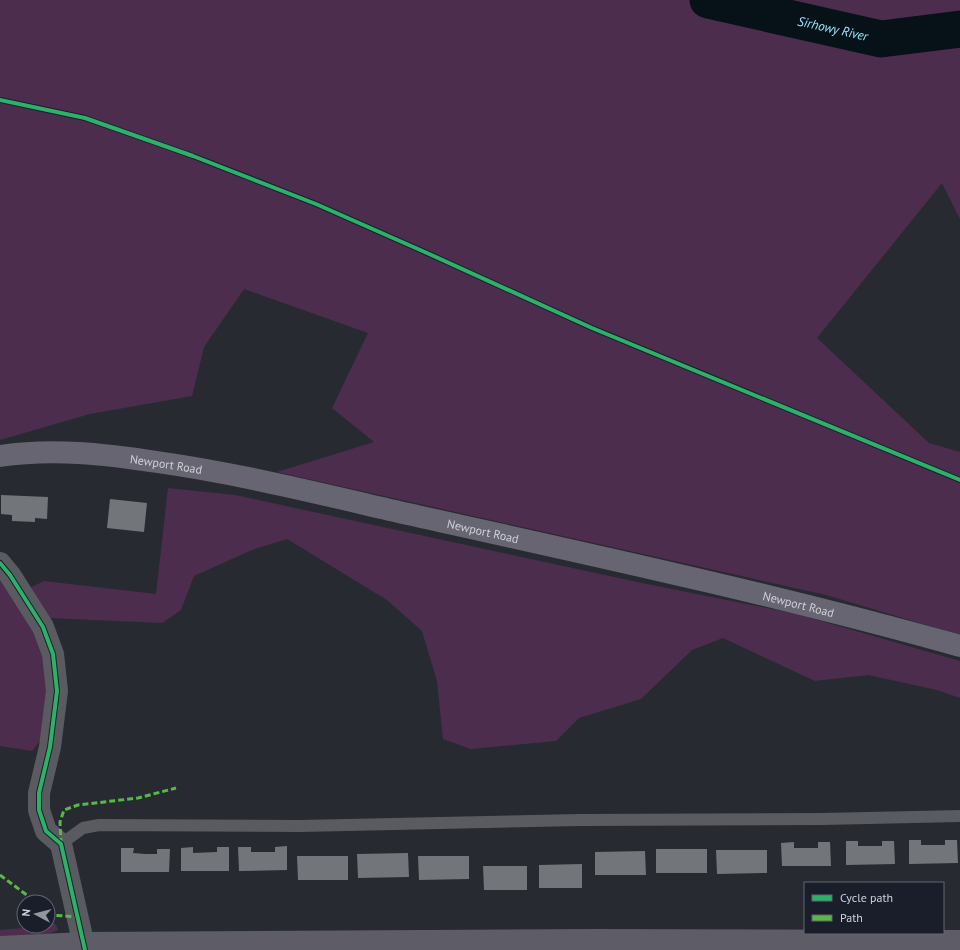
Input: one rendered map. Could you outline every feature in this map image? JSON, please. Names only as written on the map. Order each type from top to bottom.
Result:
[{"type":"main road","name":"Newport Road","points":[[0,456],[22,453],[106,454],[209,469],[628,563],[868,620],[960,646]]},
{"type":"main road","points":[[0,946],[595,945],[960,941]]},
{"type":"street","points":[[0,562],[43,627],[53,654],[57,691],[50,748],[39,793],[39,810],[46,831],[61,844],[85,947]]},
{"type":"lane","points":[[61,844],[83,828],[99,825],[300,826],[572,820],[822,819],[960,816]]},
{"type":"shaded area","points":[[0,0],[960,0],[960,219],[942,183],[817,338],[929,443],[960,452],[960,635],[826,595],[277,472],[374,442],[332,408],[368,333],[244,289],[204,347],[192,396],[90,414],[0,440]]},
{"type":"shaded area","points":[[168,488],[235,495],[637,582],[797,614],[960,661],[960,698],[937,690],[868,675],[815,681],[723,638],[692,650],[641,699],[579,718],[556,741],[471,749],[443,739],[437,681],[422,631],[387,600],[287,539],[252,550],[194,576],[181,610],[162,623],[48,618],[28,589],[44,581],[156,594]]},
{"type":"shaded area","points":[[0,574],[23,610],[43,650],[48,694],[43,737],[32,751],[0,746]]},
{"type":"shaded area","points":[[16,929],[16,934],[48,934],[0,937],[0,930]]},
{"type":"building","points":[[1,495],[48,497],[47,519],[35,518],[35,522],[12,521],[12,515],[1,514]]},
{"type":"building","points":[[110,499],[147,503],[144,532],[107,528]]},
{"type":"building","points":[[909,840],[921,840],[921,845],[945,845],[945,840],[957,840],[958,863],[909,864]]},
{"type":"building","points":[[846,841],[858,841],[858,846],[882,846],[882,841],[894,841],[895,864],[846,865]]},
{"type":"building","points":[[794,842],[794,848],[818,848],[818,842],[830,842],[831,866],[782,866],[781,843]]},
{"type":"building","points":[[287,846],[287,870],[239,871],[238,847],[251,847],[251,852],[275,852],[275,847]]},
{"type":"building","points":[[193,847],[193,853],[217,852],[217,847],[229,847],[229,871],[181,871],[181,848]]},
{"type":"building","points":[[121,848],[134,848],[133,853],[145,854],[157,854],[157,849],[170,849],[169,872],[121,872]]},
{"type":"building","points":[[656,849],[707,849],[707,873],[656,873]]},
{"type":"building","points":[[716,850],[767,850],[767,873],[717,874]]},
{"type":"building","points":[[645,851],[646,875],[595,875],[595,852]]},
{"type":"building","points":[[408,853],[409,877],[358,878],[357,854]]},
{"type":"building","points":[[297,856],[348,856],[348,880],[298,880]]},
{"type":"building","points":[[418,856],[469,856],[469,879],[419,880]]},
{"type":"building","points":[[582,864],[582,888],[539,888],[539,865]]},
{"type":"building","points":[[483,866],[527,866],[527,890],[484,890]]},
{"type":"waterway","name":"Sirhowy River","points":[[708,0],[881,39],[960,29]]},
{"type":"marked path","points":[[61,844],[60,822],[64,810],[78,805],[138,798],[176,788]]},
{"type":"marked path","points":[[0,875],[25,894]]},
{"type":"marked path","points":[[56,915],[78,917]]},
{"type":"cycle path","points":[[0,100],[85,118],[193,156],[316,204],[592,328],[960,480]]},
{"type":"cycle path","points":[[0,563],[10,575],[43,627],[53,654],[57,691],[50,747],[39,793],[39,810],[46,831],[61,844],[85,950]]}]
